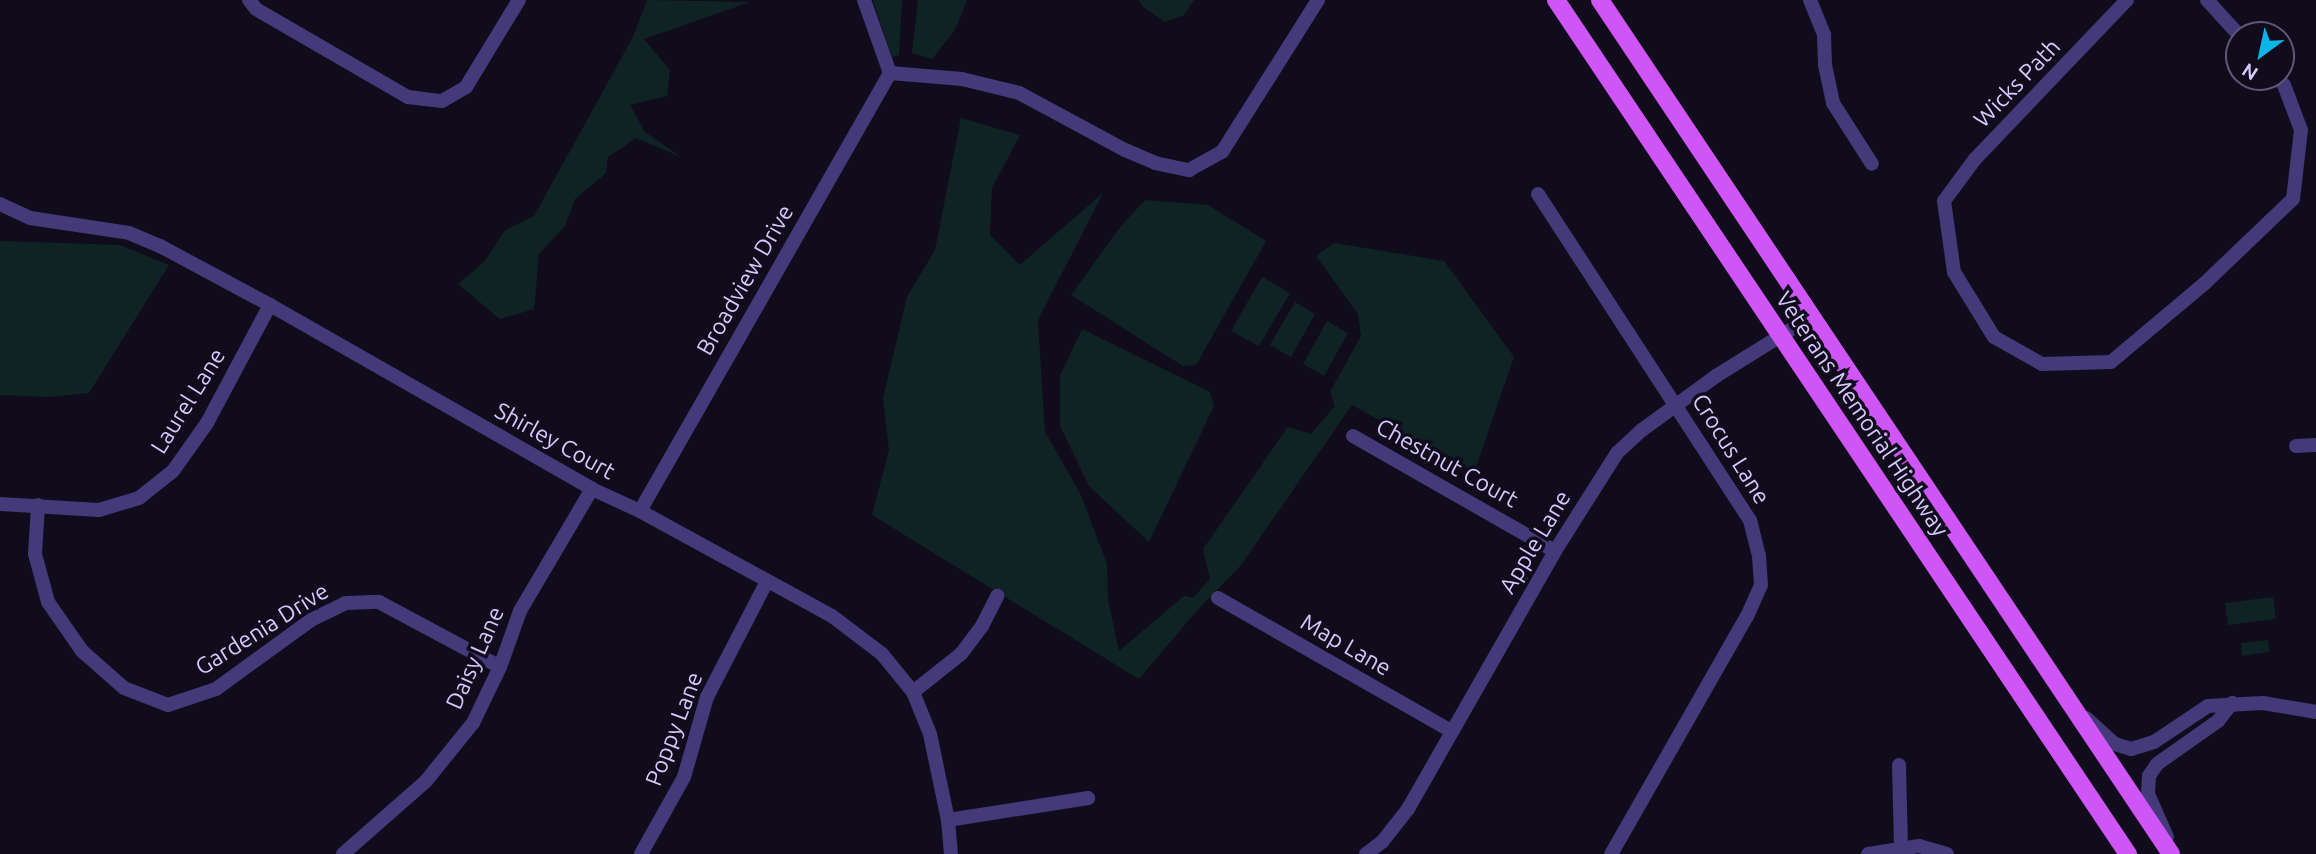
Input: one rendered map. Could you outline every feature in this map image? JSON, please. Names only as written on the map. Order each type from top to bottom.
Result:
[{"type":"main road","name":"Veterans Memorial Highway","points":[[1556,0],[2128,854]]},
{"type":"main road","name":"Veterans Memorial Highway","points":[[1600,0],[2173,854]]},
{"type":"street","points":[[249,0],[256,9],[408,97],[442,101],[466,87],[519,0]]},
{"type":"street","points":[[864,0],[890,73],[962,79],[1019,93],[1125,150],[1155,163],[1189,170],[1222,152],[1318,0]]},
{"type":"street","points":[[1810,0],[1824,35],[1825,65],[1833,103],[1871,164]]},
{"type":"street","name":"Wicks Path","points":[[2127,0],[1975,159],[1944,201],[1954,272],[1994,337],[2042,364],[2111,362],[2205,283],[2293,199],[2301,130],[2286,91]]},
{"type":"street","points":[[2207,0],[2226,21]]},
{"type":"street","name":"Broadview Drive","points":[[640,511],[890,73]]},
{"type":"street","name":"Crocus Lane","points":[[1538,194],[1750,520],[1759,556],[1761,585],[1748,616],[1611,854]]},
{"type":"street","name":"Shirley Court","points":[[0,204],[30,218],[129,233],[270,305],[592,489],[640,511],[766,583],[832,616],[882,654],[913,692],[930,734],[948,820],[950,854]]},
{"type":"street","name":"Laurel Lane","points":[[0,504],[99,510],[139,498],[173,471],[207,423],[270,305]]},
{"type":"street","name":"Apple Lane","points":[[1366,854],[1382,842],[1408,810],[1555,551],[1617,453],[1716,376],[1811,317]]},
{"type":"street","name":"Chestnut Court","points":[[1353,436],[1555,551]]},
{"type":"street","points":[[2296,446],[2316,445]]},
{"type":"street","name":"Daisy Lane","points":[[343,854],[426,781],[473,723],[500,667],[520,611],[592,489]]},
{"type":"street","name":"Gardenia Drive","points":[[38,505],[35,554],[48,602],[82,652],[124,688],[168,705],[216,689],[311,620],[346,603],[379,602],[500,667]]},
{"type":"street","name":"Poppy Lane","points":[[641,854],[684,777],[707,697],[766,583]]},
{"type":"street","points":[[913,692],[961,654],[982,626],[997,596]]},
{"type":"street","name":"Map Lane","points":[[1218,598],[1451,732]]},
{"type":"street","points":[[2173,854],[2148,794],[2150,776],[2157,764],[2218,721],[2232,703]]},
{"type":"street","points":[[2071,704],[2115,744],[2131,748],[2154,742],[2208,706],[2263,703],[2316,712]]},
{"type":"street","points":[[1899,765],[1901,846]]},
{"type":"street","points":[[948,820],[1088,798]]},
{"type":"street","points":[[1868,854],[1901,846],[1919,846],[1947,854]]},
{"type":"green space","points":[[647,0],[750,2],[644,39],[670,70],[667,96],[630,105],[645,132],[681,157],[636,138],[608,157],[606,173],[575,199],[565,226],[539,254],[534,309],[500,319],[458,284],[485,261],[505,230],[534,216],[633,37]]},
{"type":"green space","points":[[873,0],[902,0],[899,55],[892,57]]},
{"type":"green space","points":[[918,0],[967,0],[955,30],[932,59],[912,53]]},
{"type":"green space","points":[[1139,0],[1194,0],[1184,15],[1165,22],[1143,7]]},
{"type":"green space","points":[[961,118],[1020,135],[992,188],[990,235],[1020,265],[1103,193],[1038,320],[1045,432],[1080,493],[1107,564],[1108,600],[1119,651],[1184,596],[1193,598],[1210,579],[1203,549],[1288,427],[1311,434],[1335,406],[1330,392],[1361,336],[1358,314],[1316,256],[1334,243],[1444,261],[1514,357],[1474,473],[1352,405],[1241,565],[1192,616],[1139,679],[872,515],[889,450],[883,398],[907,297],[935,250]]},
{"type":"green space","points":[[1145,200],[1208,205],[1266,241],[1196,365],[1183,366],[1071,295],[1121,226]]},
{"type":"green space","points":[[0,241],[120,245],[169,265],[89,393],[48,397],[0,395]]},
{"type":"green space","points":[[1262,277],[1290,293],[1259,346],[1231,331]]},
{"type":"green space","points":[[1295,302],[1315,314],[1291,357],[1270,345]]},
{"type":"green space","points":[[1327,321],[1348,333],[1324,376],[1303,364]]},
{"type":"green space","points":[[1082,329],[1210,392],[1214,406],[1149,542],[1089,486],[1060,426],[1060,376]]},
{"type":"green space","points":[[2273,597],[2276,619],[2228,625],[2225,603]]},
{"type":"green space","points":[[2268,640],[2269,652],[2242,656],[2241,643]]}]
